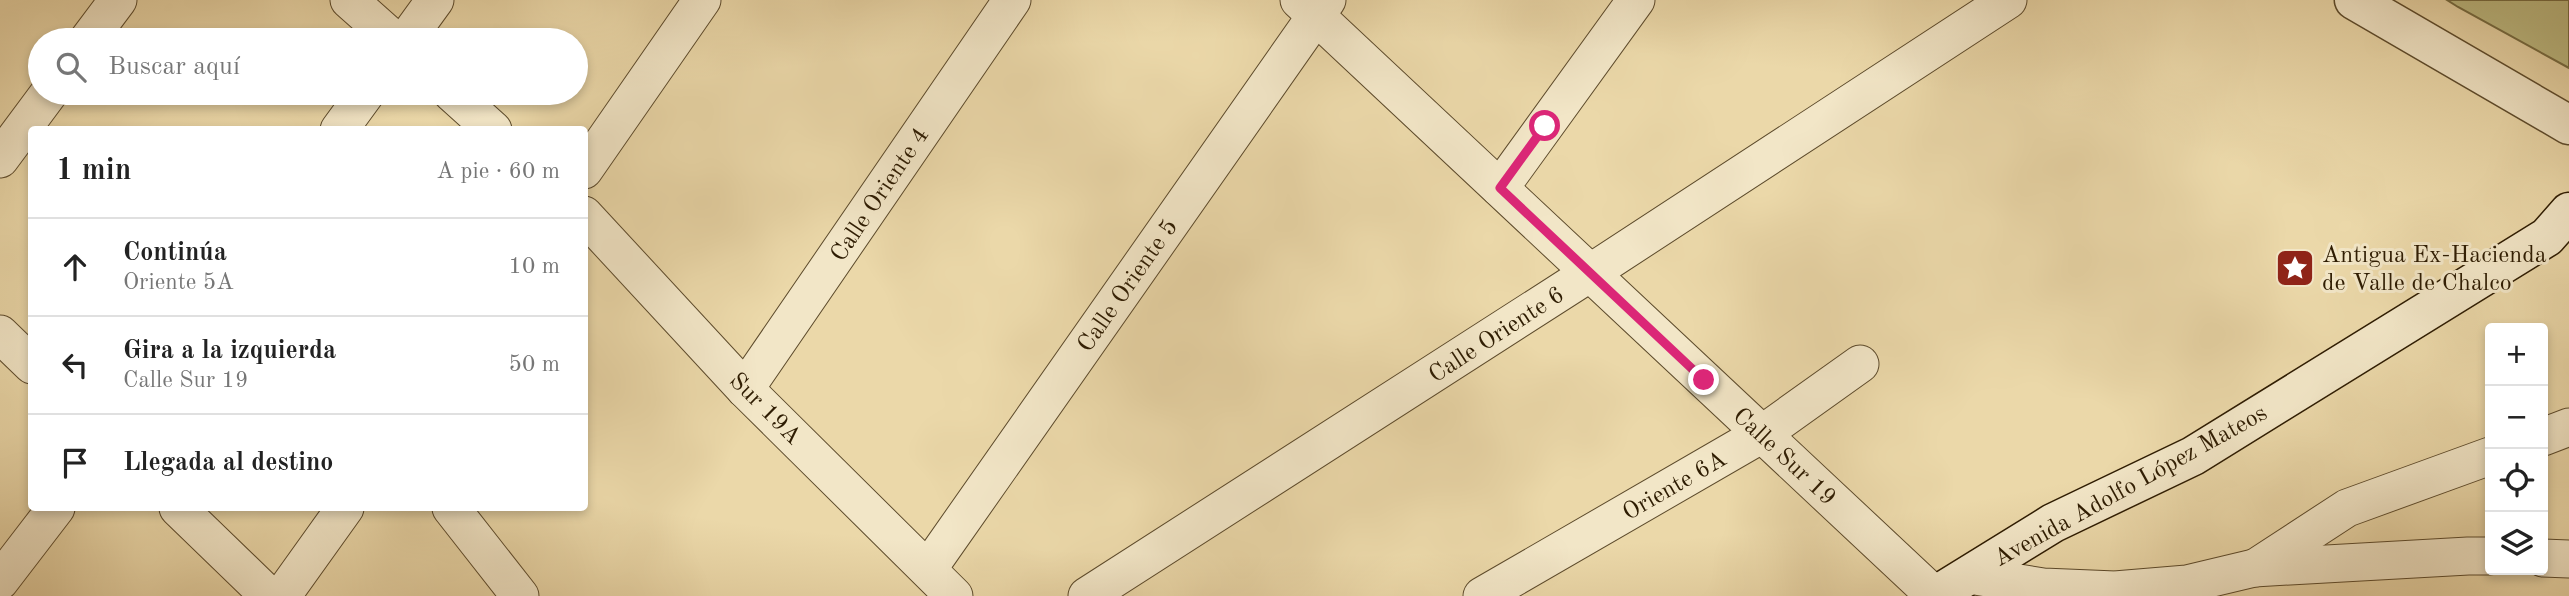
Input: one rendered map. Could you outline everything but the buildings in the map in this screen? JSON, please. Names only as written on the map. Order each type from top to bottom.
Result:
[{"type":"main road","points":[[2354,0],[2569,125]]},
{"type":"main road","name":"Avenida Adolfo López Mateos","points":[[1935,596],[2053,523],[2193,456],[2547,236],[2569,212]]},
{"type":"street","points":[[97,28],[118,0]]},
{"type":"street","points":[[349,0],[380,28]]},
{"type":"street","points":[[415,28],[435,0]]},
{"type":"street","points":[[588,164],[702,0]]},
{"type":"street","name":"Calle Oriente 4","points":[[745,389],[1012,0]]},
{"type":"street","points":[[1500,188],[1636,0]]},
{"type":"street","name":"Calle Oriente 6","points":[[1087,596],[1590,273],[2008,0]]},
{"type":"street","name":"Calle Sur 19","points":[[1314,5],[1500,188],[1935,596]]},
{"type":"street","name":"Calle Oriente 5","points":[[928,569],[1314,5]]},
{"type":"street","points":[[0,159],[40,105]]},
{"type":"street","points":[[342,126],[357,105]]},
{"type":"street","points":[[465,105],[489,126]]},
{"type":"street","name":"Sur 19A","points":[[588,219],[745,389],[954,596]]},
{"type":"street","points":[[0,334],[28,361]]},
{"type":"street","name":"Oriente 6A","points":[[1482,596],[1762,434],[1860,365]]},
{"type":"street","points":[[2548,435],[2569,427]]},
{"type":"street","points":[[1969,575],[2043,587],[2188,590],[2254,568],[2347,508],[2485,458]]},
{"type":"street","points":[[0,581],[54,511]]},
{"type":"street","points":[[181,511],[269,596]]},
{"type":"street","points":[[282,596],[343,511]]},
{"type":"street","points":[[453,511],[520,596]]},
{"type":"street","points":[[2254,568],[2485,556]]},
{"type":"street","points":[[2548,558],[2569,559]]},
{"type":"shaded area","points":[[2447,0],[2569,0],[2569,68],[2458,7]]},
{"type":"place","name":"Antigua Ex-Hacienda de Valle de Chalco","points":[[2295,268]]},
{"type":"route","points":[[1545,126],[1500,188],[1704,380]]}]
